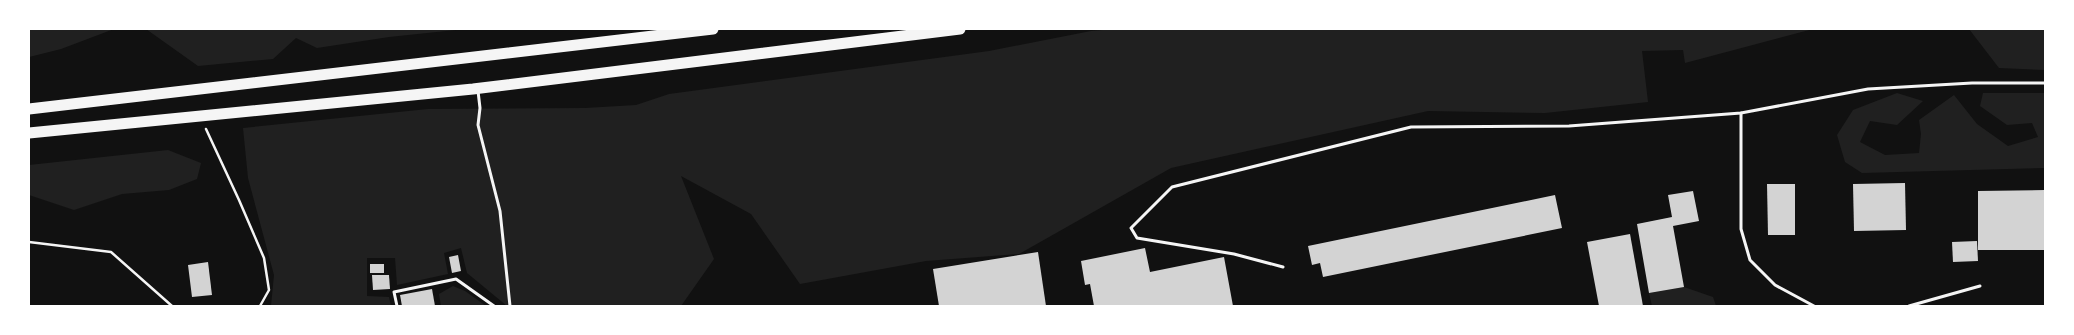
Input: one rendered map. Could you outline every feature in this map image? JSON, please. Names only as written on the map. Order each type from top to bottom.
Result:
[{"type":"highway","points":[[29,108],[713,29]]},
{"type":"highway","points":[[29,133],[478,88],[960,29]]},
{"type":"lane","points":[[1283,267],[1234,254],[1137,238],[1131,228],[1172,187],[1411,127],[1569,126],[1741,113],[1868,89],[1972,83],[2045,83]]},
{"type":"lane","points":[[478,88],[480,108],[478,125],[500,211],[510,306]]},
{"type":"lane","points":[[1741,113],[1741,229],[1750,260],[1775,285],[1814,306]]},
{"type":"lane","points":[[397,306],[394,292],[456,279],[494,306]]},
{"type":"lane","points":[[1909,306],[1980,286]]},
{"type":"path","points":[[200,116],[264,258],[269,290],[260,306]]},
{"type":"path","points":[[29,242],[110,252],[172,306]]},
{"type":"shaded area","points":[[29,29],[114,29],[61,49],[29,57]]},
{"type":"shaded area","points":[[146,29],[465,29],[389,37],[317,48],[296,38],[273,59],[198,66]]},
{"type":"shaded area","points":[[1114,29],[1813,29],[1685,63],[1683,50],[1642,51],[1648,102],[1545,113],[1428,111],[1171,168],[1019,254],[926,261],[800,284],[751,214],[681,176],[714,259],[681,306],[507,306],[467,273],[461,248],[444,253],[448,274],[397,285],[395,258],[367,258],[367,296],[389,297],[391,306],[271,306],[274,275],[248,178],[243,128],[428,109],[585,108],[636,105],[669,94],[989,51],[1091,31]]},
{"type":"shaded area","points":[[1969,29],[2045,29],[2045,70],[1999,68]]},
{"type":"shaded area","points":[[1897,93],[1923,101],[1897,125],[1870,121],[1860,142],[1885,155],[1919,153],[1921,134],[1919,120],[1954,95],[1977,124],[2008,146],[2038,137],[2032,123],[2007,125],[1980,106],[1983,93],[2045,93],[2045,168],[1862,173],[1845,162],[1837,135],[1853,110]]},
{"type":"shaded area","points":[[168,150],[201,163],[197,179],[169,190],[122,194],[74,210],[29,195],[29,165]]},
{"type":"shaded area","points":[[453,286],[465,291],[486,306],[441,306],[439,294]]},
{"type":"shaded area","points":[[1684,287],[1713,297],[1716,306],[1652,306],[1649,293]]},
{"type":"building","points":[[1905,183],[1906,230],[1854,231],[1853,184]]},
{"type":"building","points":[[1767,184],[1795,184],[1795,235],[1768,235]]},
{"type":"building","points":[[2045,190],[2045,250],[1978,250],[1978,191]]},
{"type":"building","points":[[1693,191],[1699,221],[1673,226],[1684,287],[1649,293],[1637,224],[1672,217],[1668,195]]},
{"type":"building","points":[[1555,195],[1562,228],[1323,277],[1320,263],[1312,265],[1308,246]]},
{"type":"building","points":[[1630,234],[1643,306],[1599,306],[1587,242]]},
{"type":"building","points":[[1977,241],[1978,261],[1953,262],[1952,242]]},
{"type":"building","points":[[1145,248],[1150,272],[1224,257],[1233,306],[1094,306],[1090,284],[1085,285],[1081,261]]},
{"type":"building","points":[[1038,252],[1046,306],[939,306],[933,269]]},
{"type":"building","points":[[458,255],[461,271],[452,273],[449,257]]},
{"type":"building","points":[[208,262],[212,295],[192,297],[188,265]]},
{"type":"building","points":[[370,264],[384,264],[384,273],[370,273]]},
{"type":"building","points":[[372,275],[389,275],[390,289],[373,290]]},
{"type":"building","points":[[432,289],[435,306],[402,306],[400,295]]}]
